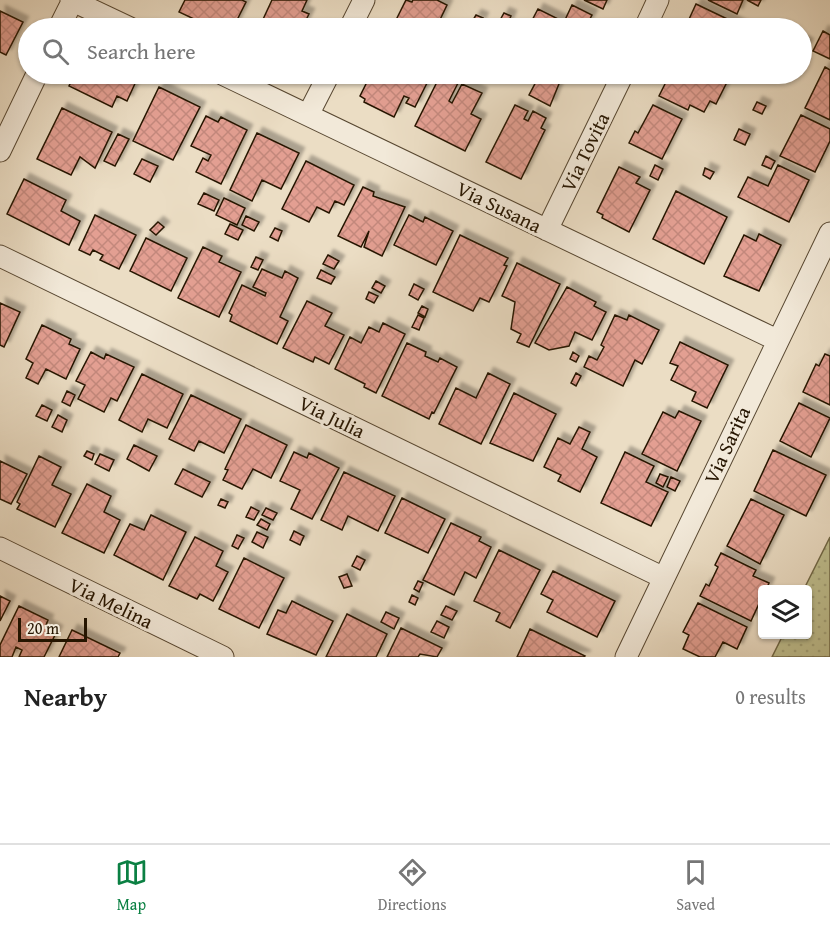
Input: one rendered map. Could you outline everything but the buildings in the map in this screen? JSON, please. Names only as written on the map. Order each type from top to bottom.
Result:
[{"type":"street","points":[[64,18],[72,0],[109,18]]},
{"type":"street","points":[[355,18],[364,0]]},
{"type":"street","points":[[650,18],[658,0]]},
{"type":"street","points":[[0,151],[32,84]]},
{"type":"street","name":"Via Susana","points":[[243,84],[777,340]]},
{"type":"street","points":[[308,115],[324,84]]},
{"type":"street","name":"Via Tovita","points":[[548,230],[618,84]]},
{"type":"street","name":"Via Sarita","points":[[626,657],[830,233]]},
{"type":"street","name":"Via Julia","points":[[0,256],[664,578]]},
{"type":"street","name":"Via Melina","points":[[0,548],[223,657]]},
{"type":"green space","points":[[830,537],[830,657],[772,657],[781,639],[812,639],[812,585],[806,585]]}]
